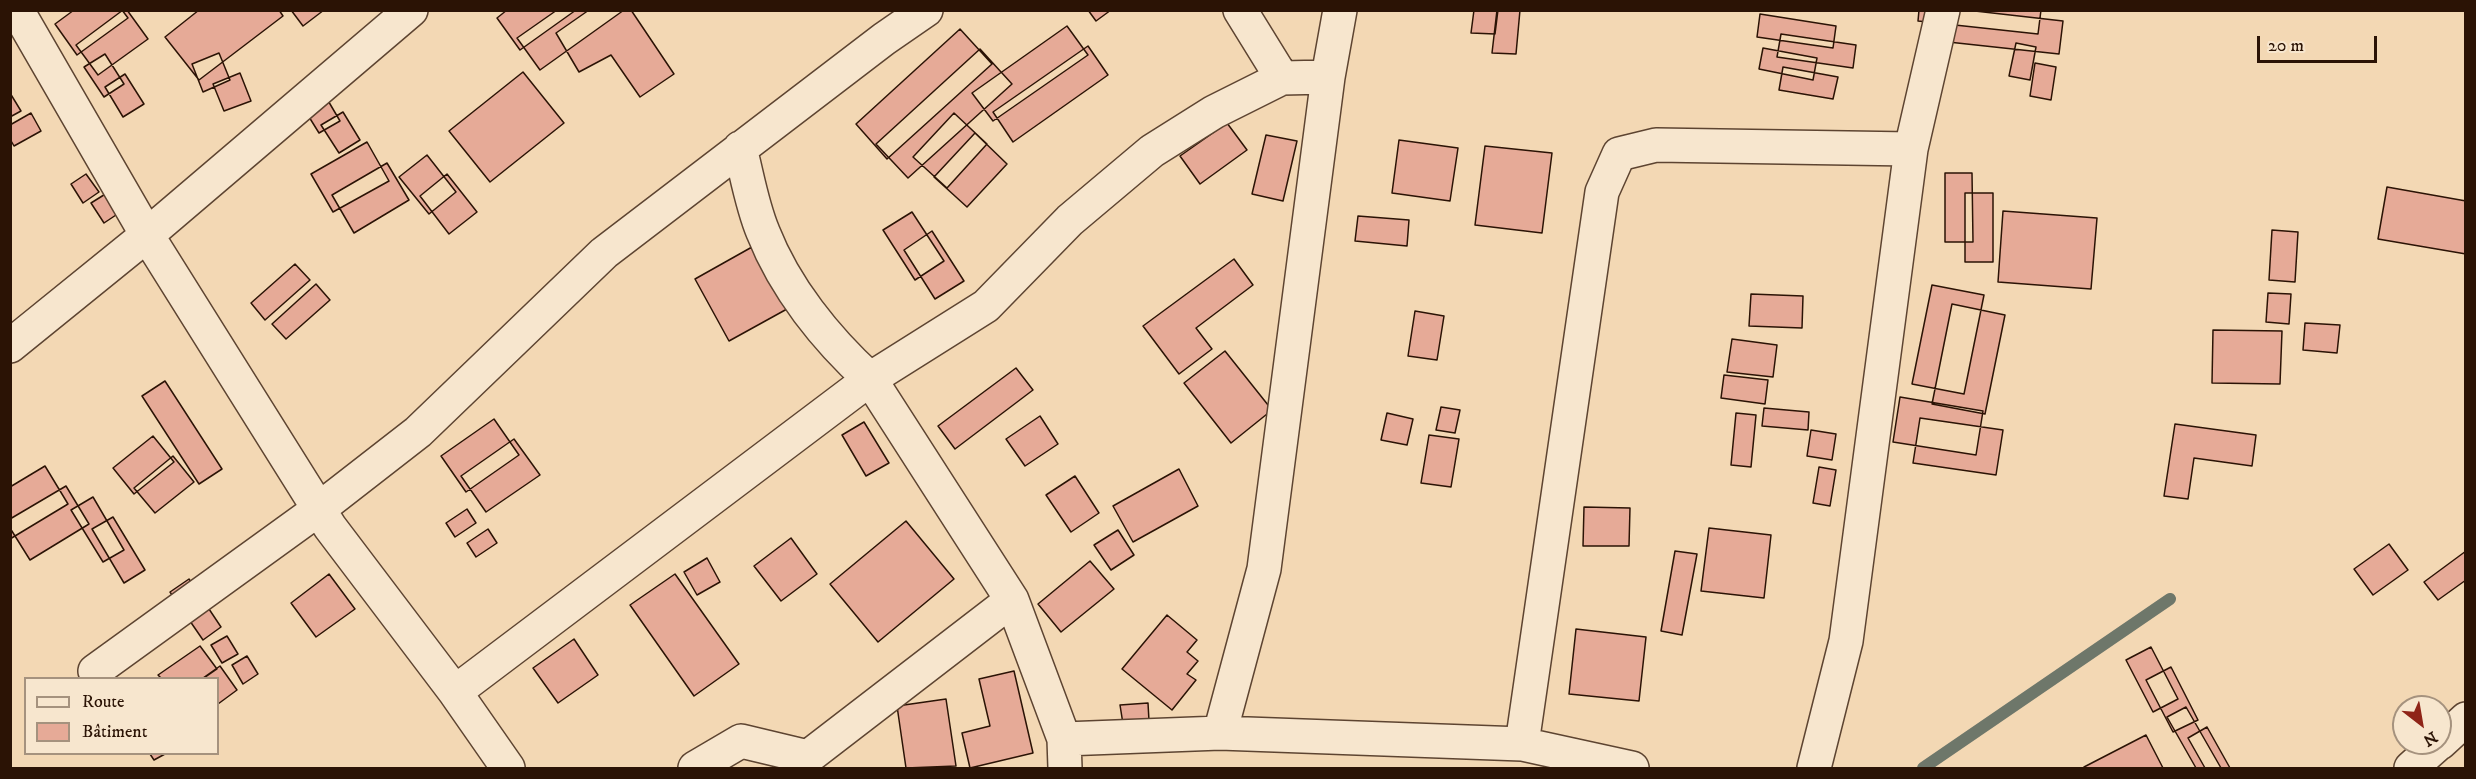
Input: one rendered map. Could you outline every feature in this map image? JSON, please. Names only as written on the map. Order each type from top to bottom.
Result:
[{"type":"street","points":[[17,10],[147,235],[319,509],[455,692],[508,768]]},
{"type":"street","points":[[10,346],[147,235],[411,10]]},
{"type":"street","points":[[95,671],[319,509],[418,432],[604,253],[884,39],[926,10]]},
{"type":"street","points":[[1240,10],[1282,78]]},
{"type":"street","points":[[1220,733],[1264,570],[1328,77],[1341,10]]},
{"type":"street","points":[[1814,768],[1846,641],[1911,149],[1943,10]]},
{"type":"street","points":[[455,692],[870,379],[986,306],[1070,220],[1152,151],[1214,112],[1282,78],[1328,77]]},
{"type":"street","points":[[1522,744],[1602,192],[1619,154],[1656,146],[1911,149]]},
{"type":"street","points":[[740,148],[762,231],[785,278],[840,352],[870,379],[1012,600],[1064,754],[1220,733],[1522,744],[1632,768]]},
{"type":"street","points":[[695,768],[741,741],[808,757],[1012,600]]},
{"type":"street","points":[[2452,732],[2466,720]]},
{"type":"street","points":[[2411,768],[2426,755]]},
{"type":"building","points":[[74,10],[122,10],[128,18],[77,55],[55,24]]},
{"type":"building","points":[[123,10],[127,10],[148,39],[98,75],[76,45]]},
{"type":"building","points":[[199,10],[279,10],[283,16],[199,80],[165,37]]},
{"type":"building","points":[[291,10],[324,10],[303,26]]},
{"type":"building","points":[[507,10],[576,10],[520,50],[497,18]]},
{"type":"building","points":[[557,10],[624,10],[540,70],[517,38]]},
{"type":"building","points":[[589,10],[631,10],[674,74],[640,97],[611,55],[579,72],[556,33]]},
{"type":"building","points":[[1088,10],[1111,10],[1096,21]]},
{"type":"building","points":[[1474,10],[1498,10],[1495,34],[1471,33]]},
{"type":"building","points":[[1497,10],[1520,10],[1516,54],[1492,53]]},
{"type":"building","points":[[1919,10],[2041,10],[2038,34],[1918,21]]},
{"type":"building","points":[[1943,10],[1966,10],[2063,21],[2059,54],[1939,41]]},
{"type":"building","points":[[1760,14],[1836,26],[1833,48],[1757,37]]},
{"type":"building","points":[[1067,26],[1088,55],[993,121],[972,93]]},
{"type":"building","points":[[960,29],[992,64],[887,159],[856,124]]},
{"type":"building","points":[[1781,34],[1856,45],[1853,68],[1777,57]]},
{"type":"building","points":[[2016,43],[2036,47],[2030,80],[2009,76]]},
{"type":"building","points":[[1088,46],[1108,75],[1013,142],[993,112]]},
{"type":"building","points":[[1763,48],[1817,58],[1813,80],[1759,69]]},
{"type":"building","points":[[980,49],[1012,84],[908,178],[876,144]]},
{"type":"building","points":[[219,53],[230,80],[203,92],[192,64]]},
{"type":"building","points":[[105,54],[124,84],[104,97],[84,67]]},
{"type":"building","points":[[2035,63],[2056,67],[2051,100],[2030,96]]},
{"type":"building","points":[[1783,67],[1838,77],[1833,99],[1779,90]]},
{"type":"building","points":[[523,72],[564,123],[490,182],[449,131]]},
{"type":"building","points":[[240,73],[251,101],[224,111],[213,84]]},
{"type":"building","points":[[125,74],[144,104],[123,117],[105,87]]},
{"type":"building","points":[[323,92],[340,121],[319,133],[301,104]]},
{"type":"building","points":[[10,93],[21,111],[10,117]]},
{"type":"building","points":[[343,112],[360,140],[339,153],[321,125]]},
{"type":"building","points":[[31,113],[41,131],[14,146],[10,139],[10,125]]},
{"type":"building","points":[[954,113],[987,144],[947,188],[913,157]]},
{"type":"building","points":[[1227,123],[1247,150],[1200,184],[1180,156]]},
{"type":"building","points":[[975,133],[1007,164],[967,207],[934,177]]},
{"type":"building","points":[[1266,135],[1297,141],[1283,201],[1252,194]]},
{"type":"building","points":[[1399,140],[1458,148],[1450,201],[1392,193]]},
{"type":"building","points":[[367,142],[389,181],[333,212],[311,174]]},
{"type":"building","points":[[1485,146],[1552,153],[1542,233],[1475,225]]},
{"type":"building","points":[[427,155],[456,192],[429,214],[399,177]]},
{"type":"building","points":[[387,163],[409,200],[354,233],[332,195]]},
{"type":"building","points":[[1945,173],[1972,173],[1973,242],[1945,242]]},
{"type":"building","points":[[86,174],[99,192],[83,203],[71,184]]},
{"type":"building","points":[[447,174],[477,212],[449,234],[420,196]]},
{"type":"building","points":[[2387,187],[2466,201],[2466,254],[2378,239]]},
{"type":"building","points":[[107,193],[119,213],[104,223],[91,203]]},
{"type":"building","points":[[1965,193],[1993,193],[1993,262],[1965,262]]},
{"type":"building","points":[[2003,211],[2097,218],[2091,289],[1998,282]]},
{"type":"building","points":[[912,212],[944,261],[915,280],[883,230]]},
{"type":"building","points":[[1358,216],[1409,220],[1407,246],[1355,241]]},
{"type":"building","points":[[2272,230],[2298,232],[2295,282],[2269,280]]},
{"type":"building","points":[[932,231],[964,281],[935,299],[904,250]]},
{"type":"building","points":[[752,247],[787,309],[729,341],[695,279]]},
{"type":"building","points":[[1234,259],[1253,285],[1196,328],[1212,349],[1179,374],[1143,326]]},
{"type":"building","points":[[295,264],[310,280],[265,320],[251,303]]},
{"type":"building","points":[[316,284],[330,300],[286,339],[272,324]]},
{"type":"building","points":[[1932,285],[1984,295],[1964,394],[1912,384]]},
{"type":"building","points":[[2268,293],[2291,294],[2289,324],[2266,322]]},
{"type":"building","points":[[1751,294],[1803,296],[1802,328],[1749,326]]},
{"type":"building","points":[[1952,304],[2005,315],[1985,414],[1932,404]]},
{"type":"building","points":[[1415,311],[1444,316],[1437,360],[1408,356]]},
{"type":"building","points":[[2305,323],[2340,325],[2337,353],[2303,350]]},
{"type":"building","points":[[2213,330],[2282,331],[2280,384],[2212,383]]},
{"type":"building","points":[[1732,339],[1777,345],[1773,377],[1727,372]]},
{"type":"building","points":[[1225,351],[1272,410],[1231,443],[1184,383]]},
{"type":"building","points":[[1016,368],[1033,390],[955,449],[938,426]]},
{"type":"building","points":[[1724,375],[1768,380],[1765,404],[1721,398]]},
{"type":"building","points":[[165,381],[222,469],[199,484],[142,396]]},
{"type":"building","points":[[1900,397],[1983,411],[1976,455],[1893,442]]},
{"type":"building","points":[[1441,407],[1460,410],[1455,433],[1436,430]]},
{"type":"building","points":[[1764,408],[1809,412],[1808,430],[1762,426]]},
{"type":"building","points":[[1387,413],[1413,419],[1407,445],[1381,440]]},
{"type":"building","points":[[1736,413],[1756,415],[1751,467],[1731,465]]},
{"type":"building","points":[[1040,416],[1058,444],[1025,466],[1006,439]]},
{"type":"building","points":[[1920,418],[2003,430],[1996,475],[1913,463]]},
{"type":"building","points":[[494,419],[519,455],[466,492],[441,456]]},
{"type":"building","points":[[864,422],[889,463],[866,476],[842,435]]},
{"type":"building","points":[[2175,424],[2256,435],[2252,466],[2194,458],[2188,499],[2164,496]]},
{"type":"building","points":[[1811,430],[1836,434],[1832,460],[1807,456]]},
{"type":"building","points":[[1429,435],[1459,439],[1451,487],[1421,483]]},
{"type":"building","points":[[153,436],[174,462],[134,494],[113,468]]},
{"type":"building","points":[[514,439],[540,475],[486,512],[461,476]]},
{"type":"building","points":[[173,456],[194,482],[155,513],[134,488]]},
{"type":"building","points":[[45,466],[68,504],[10,539],[10,487]]},
{"type":"building","points":[[1819,467],[1836,470],[1830,506],[1813,503]]},
{"type":"building","points":[[1179,469],[1198,506],[1133,542],[1113,506]]},
{"type":"building","points":[[1075,476],[1099,513],[1071,532],[1046,495]]},
{"type":"building","points":[[66,486],[89,524],[30,560],[10,528],[10,519]]},
{"type":"building","points":[[93,497],[124,550],[103,562],[71,510]]},
{"type":"building","points":[[1584,507],[1630,508],[1629,546],[1583,546]]},
{"type":"building","points":[[467,509],[476,523],[455,537],[446,523]]},
{"type":"building","points":[[113,517],[145,570],[124,583],[92,529]]},
{"type":"building","points":[[906,521],[954,579],[878,642],[830,584]]},
{"type":"building","points":[[1709,528],[1771,535],[1764,598],[1701,591]]},
{"type":"building","points":[[488,529],[497,543],[476,557],[467,543]]},
{"type":"building","points":[[1118,530],[1134,555],[1111,570],[1094,545]]},
{"type":"building","points":[[791,538],[817,574],[781,601],[754,566]]},
{"type":"building","points":[[2389,544],[2408,570],[2373,595],[2354,569]]},
{"type":"building","points":[[1675,551],[1697,554],[1682,635],[1661,631]]},
{"type":"building","points":[[2466,551],[2466,580],[2438,600],[2424,582]]},
{"type":"building","points":[[707,558],[720,582],[697,595],[684,572]]},
{"type":"building","points":[[1090,561],[1114,589],[1061,632],[1038,604]]},
{"type":"building","points":[[329,574],[355,609],[316,637],[291,603]]},
{"type":"building","points":[[675,574],[739,664],[694,696],[630,605]]},
{"type":"building","points":[[189,579],[221,627],[203,640],[170,592]]},
{"type":"building","points":[[1167,615],[1197,640],[1187,652],[1198,661],[1187,674],[1196,680],[1172,710],[1122,669]]},
{"type":"building","points":[[1576,629],[1646,637],[1639,701],[1569,694]]},
{"type":"building","points":[[227,636],[238,654],[222,663],[211,645]]},
{"type":"building","points":[[574,639],[598,675],[558,703],[533,668]]},
{"type":"building","points":[[200,646],[217,669],[205,677],[160,677],[158,675]]},
{"type":"building","points":[[2151,647],[2178,699],[2153,712],[2126,660]]},
{"type":"building","points":[[247,656],[258,674],[243,684],[232,665]]},
{"type":"building","points":[[220,666],[237,690],[219,703],[219,677],[204,677]]},
{"type":"building","points":[[2171,667],[2198,720],[2173,732],[2146,680]]},
{"type":"building","points":[[1014,671],[1033,753],[970,768],[962,733],[990,726],[979,679]]},
{"type":"building","points":[[946,699],[956,766],[906,768],[897,706]]},
{"type":"building","points":[[1148,703],[1149,721],[1123,724],[1120,705]]},
{"type":"building","points":[[2186,707],[2221,768],[2196,768],[2167,717]]},
{"type":"building","points":[[2207,727],[2230,768],[2205,768],[2188,738]]},
{"type":"building","points":[[2146,735],[2163,768],[2084,768],[2084,767]]},
{"type":"building","points":[[151,755],[163,755],[154,760]]},
{"type":"waterway","points":[[1923,768],[2170,599]]}]
